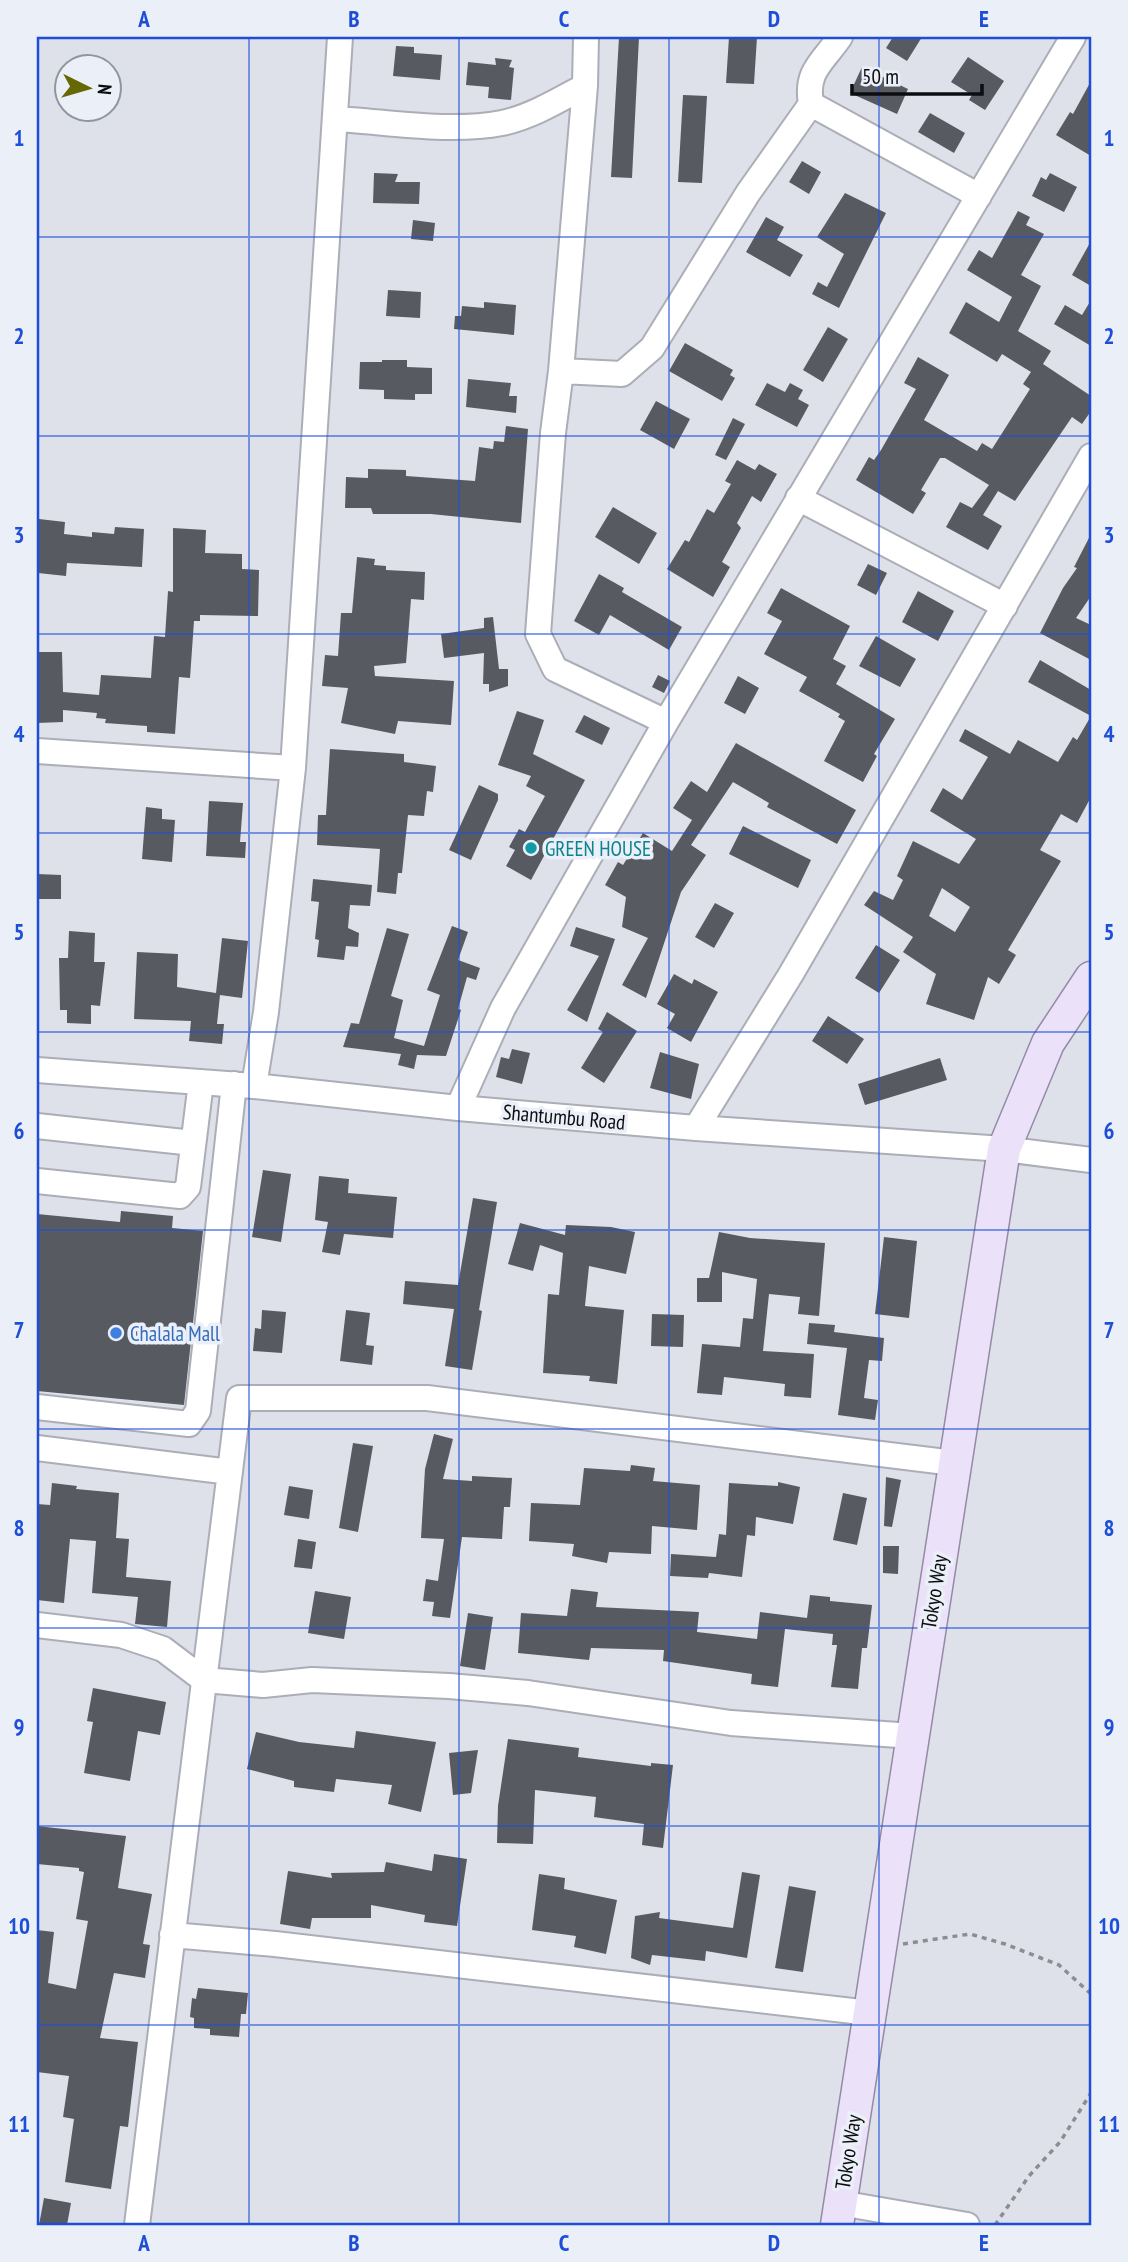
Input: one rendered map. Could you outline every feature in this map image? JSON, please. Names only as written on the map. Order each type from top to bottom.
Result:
[{"type":"main road","name":"Tokyo Way","points":[[839,2214],[1004,1149],[1048,1044],[1091,978]]},
{"type":"street","points":[[37,1406],[189,1424],[198,1410],[244,1085],[265,1012],[293,768],[340,37]]},
{"type":"street","points":[[586,37],[585,86],[561,371],[553,433],[538,634],[541,646],[555,668],[666,722]]},
{"type":"street","points":[[561,371],[622,374],[652,348],[748,193],[811,104],[808,87],[813,70],[840,37]]},
{"type":"street","points":[[458,1108],[503,1008],[666,722],[1073,37]]},
{"type":"street","points":[[336,119],[473,127],[504,123],[552,104],[585,86]]},
{"type":"street","points":[[811,104],[979,196]]},
{"type":"street","points":[[696,1128],[791,974],[1091,456]]},
{"type":"street","points":[[799,498],[1005,606]]},
{"type":"street","points":[[37,751],[293,768]]},
{"type":"street","name":"Shantumbu Road","points":[[37,1070],[244,1085],[458,1108],[696,1128],[1004,1149],[1091,1160]]},
{"type":"street","points":[[37,1181],[180,1196],[187,1187],[201,1082]]},
{"type":"street","points":[[37,1126],[193,1143]]},
{"type":"street","points":[[136,2225],[239,1398],[428,1398],[954,1463]]},
{"type":"street","points":[[37,1448],[230,1472]]},
{"type":"street","points":[[37,1625],[131,1638],[163,1649],[204,1679],[262,1685],[312,1680],[450,1686],[528,1693],[731,1723],[912,1736]]},
{"type":"street","points":[[172,1935],[275,1944],[870,2013]]},
{"type":"street","points":[[839,2214],[967,2225]]},
{"type":"path","points":[[880,1947],[970,1934],[1059,1965],[1091,1994]]},
{"type":"path","points":[[995,2225],[1029,2176],[1060,2143],[1091,2093]]},
{"type":"building","points":[[619,37],[639,37],[632,178],[611,177]]},
{"type":"building","points":[[729,37],[757,37],[754,84],[726,83]]},
{"type":"building","points":[[893,37],[922,37],[907,61],[886,48]]},
{"type":"building","points":[[396,46],[414,47],[414,53],[442,55],[440,80],[393,76]]},
{"type":"building","points":[[968,57],[1004,81],[985,110],[969,100],[972,95],[951,82]]},
{"type":"building","points":[[495,58],[512,60],[509,67],[514,68],[511,100],[488,98],[489,87],[466,85],[468,62],[496,65]]},
{"type":"building","points":[[862,67],[908,89],[897,114],[850,93]]},
{"type":"building","points":[[1091,81],[1091,156],[1056,135],[1070,112],[1073,114]]},
{"type":"building","points":[[683,95],[707,96],[702,183],[678,182]]},
{"type":"building","points":[[930,113],[965,133],[954,153],[918,132]]},
{"type":"building","points":[[802,161],[821,172],[809,194],[789,182]]},
{"type":"building","points":[[374,173],[398,174],[395,182],[420,182],[419,204],[373,203]]},
{"type":"building","points":[[1050,173],[1077,187],[1064,212],[1032,196],[1041,177],[1046,180]]},
{"type":"building","points":[[845,193],[886,213],[839,308],[812,294],[818,282],[827,287],[844,254],[817,237]]},
{"type":"building","points":[[1018,211],[1030,217],[1026,225],[1044,234],[1021,275],[1041,286],[1018,331],[1051,351],[1043,364],[1091,396],[1091,411],[1082,424],[1072,417],[1015,501],[998,491],[983,515],[1002,526],[988,550],[946,527],[960,502],[972,508],[989,485],[945,458],[940,458],[921,490],[926,493],[913,514],[856,480],[869,457],[874,460],[881,450],[916,389],[904,383],[918,357],[949,375],[924,420],[977,451],[982,443],[992,449],[1030,389],[1023,384],[1031,372],[1002,354],[997,362],[949,333],[966,302],[999,322],[1012,297],[967,270],[979,250],[992,258]]},
{"type":"building","points":[[766,217],[784,227],[777,240],[803,255],[790,277],[746,252]]},
{"type":"building","points":[[413,220],[435,223],[433,241],[411,239]]},
{"type":"building","points":[[1091,241],[1091,286],[1072,275]]},
{"type":"building","points":[[388,290],[421,292],[420,318],[386,316]]},
{"type":"building","points":[[1091,300],[1091,346],[1054,324],[1065,305],[1082,315]]},
{"type":"building","points":[[484,302],[516,305],[514,335],[454,329],[455,316],[461,316],[462,306],[484,308]]},
{"type":"building","points":[[828,327],[848,339],[823,382],[803,370]]},
{"type":"building","points":[[685,343],[733,370],[730,375],[735,378],[722,401],[669,371]]},
{"type":"building","points":[[407,360],[407,367],[432,368],[432,394],[415,394],[415,400],[384,399],[384,390],[359,389],[360,362]]},
{"type":"building","points":[[468,379],[511,383],[509,396],[517,396],[516,413],[466,407]]},
{"type":"building","points":[[767,383],[785,392],[790,383],[803,390],[798,399],[809,405],[797,427],[755,405]]},
{"type":"building","points":[[656,401],[690,419],[674,449],[640,430]]},
{"type":"building","points":[[733,418],[745,424],[726,460],[715,455]]},
{"type":"building","points":[[506,426],[528,429],[521,523],[431,514],[373,514],[371,508],[345,508],[346,477],[368,478],[368,469],[406,470],[406,476],[475,481],[479,447],[493,449],[494,441],[504,442]]},
{"type":"building","points":[[737,460],[755,470],[759,464],[777,474],[761,502],[752,496],[737,523],[741,528],[722,562],[730,567],[713,597],[667,569],[685,540],[689,542],[707,509],[714,513],[731,484],[725,481]]},
{"type":"building","points":[[613,507],[657,533],[639,564],[595,537]]},
{"type":"building","points":[[39,519],[65,522],[64,534],[92,537],[92,532],[114,534],[115,527],[144,529],[142,567],[67,563],[66,576],[38,573]]},
{"type":"building","points":[[173,528],[206,530],[205,553],[242,554],[242,569],[259,570],[258,616],[200,615],[200,621],[194,621],[190,678],[179,677],[175,734],[147,732],[147,726],[105,723],[106,719],[96,718],[97,713],[63,710],[63,722],[37,723],[37,652],[62,652],[63,692],[99,695],[101,675],[151,678],[154,636],[165,637],[168,591],[173,592]]},
{"type":"building","points":[[1091,534],[1091,596],[1076,618],[1091,625],[1091,660],[1040,633],[1063,588],[1077,568],[1074,567]]},
{"type":"building","points":[[357,557],[375,559],[374,565],[386,566],[386,570],[425,572],[424,600],[411,599],[406,663],[374,666],[375,676],[454,681],[451,725],[398,721],[395,734],[341,723],[348,688],[322,686],[325,655],[338,656],[341,613],[352,613]]},
{"type":"building","points":[[868,564],[887,573],[876,595],[857,585]]},
{"type":"building","points":[[599,574],[624,588],[622,592],[682,627],[669,650],[610,615],[599,635],[574,621]]},
{"type":"building","points":[[781,588],[850,626],[833,659],[846,666],[836,684],[895,719],[874,754],[877,756],[863,782],[824,761],[845,721],[838,717],[840,714],[799,691],[807,677],[764,654],[782,621],[767,613]]},
{"type":"building","points":[[918,591],[954,611],[938,641],[902,622]]},
{"type":"building","points":[[493,617],[499,669],[508,669],[508,686],[489,692],[489,684],[483,684],[484,653],[444,658],[441,634],[484,628],[484,618]]},
{"type":"building","points":[[876,636],[916,659],[900,687],[859,666]]},
{"type":"building","points":[[1040,660],[1091,690],[1091,716],[1028,682]]},
{"type":"building","points":[[658,675],[670,681],[664,693],[652,687]]},
{"type":"building","points":[[738,676],[759,688],[745,714],[724,703]]},
{"type":"building","points":[[517,711],[544,720],[533,754],[585,780],[531,880],[506,866],[515,850],[509,847],[519,829],[525,832],[545,796],[526,786],[531,776],[498,765]]},
{"type":"building","points":[[584,715],[610,728],[602,745],[575,732]]},
{"type":"building","points":[[1091,716],[1091,797],[1077,823],[1061,814],[1040,850],[1061,861],[1008,950],[1016,955],[999,984],[988,977],[974,1020],[926,1004],[936,974],[903,952],[913,937],[864,905],[874,891],[893,900],[903,880],[897,876],[913,841],[959,864],[976,839],[930,811],[943,788],[962,800],[988,757],[959,741],[965,729],[1010,754],[1018,740],[1058,762],[1073,737],[1077,740]],"holes":[[[942,888],[970,907],[955,932],[929,916]]]},
{"type":"building","points":[[736,743],[856,810],[837,844],[767,807],[769,803],[733,782],[691,845],[706,855],[681,892],[646,998],[622,985],[648,938],[622,927],[626,897],[605,885],[618,862],[623,865],[643,833],[672,851],[692,820],[673,808],[691,781],[707,792]]},
{"type":"building","points":[[330,749],[404,754],[404,762],[436,766],[433,792],[427,791],[424,816],[408,815],[402,873],[398,873],[396,894],[377,892],[380,849],[317,845],[318,815],[326,815]]},
{"type":"building","points":[[479,785],[498,794],[498,800],[471,860],[449,850]]},
{"type":"building","points":[[209,801],[243,803],[240,842],[246,842],[245,858],[206,856]]},
{"type":"building","points":[[146,807],[162,809],[162,819],[175,820],[172,862],[142,859]]},
{"type":"building","points":[[743,826],[811,860],[798,888],[729,854]]},
{"type":"building","points":[[37,874],[61,875],[61,899],[37,899]]},
{"type":"building","points":[[313,879],[372,885],[370,906],[350,905],[348,928],[359,933],[358,947],[346,946],[344,960],[317,957],[319,940],[315,939],[319,902],[311,901]]},
{"type":"building","points":[[715,903],[734,913],[714,948],[695,937]]},
{"type":"building","points":[[452,926],[468,932],[458,960],[480,968],[476,980],[467,977],[458,1009],[461,1010],[446,1056],[417,1055],[414,1069],[398,1065],[401,1054],[343,1047],[351,1023],[359,1024],[387,928],[409,934],[391,996],[403,1000],[394,1038],[424,1046],[440,995],[427,990]]},
{"type":"building","points":[[576,927],[615,939],[587,1022],[567,1010],[599,956],[570,946]]},
{"type":"building","points":[[69,931],[95,933],[94,962],[105,962],[100,1006],[91,1005],[91,1024],[67,1023],[67,1010],[60,1010],[59,958],[68,958]]},
{"type":"building","points":[[222,938],[248,941],[242,998],[220,995],[217,1024],[224,1024],[222,1044],[189,1041],[191,1021],[134,1019],[137,952],[178,954],[177,987],[216,993]]},
{"type":"building","points":[[876,945],[900,960],[879,993],[855,978]]},
{"type":"building","points":[[674,974],[692,984],[694,979],[718,992],[691,1042],[667,1028],[675,1014],[657,1004]]},
{"type":"building","points":[[607,1012],[637,1031],[604,1083],[581,1068],[603,1032],[598,1029]]},
{"type":"building","points":[[828,1016],[864,1039],[847,1064],[812,1041]]},
{"type":"building","points":[[512,1049],[530,1053],[522,1084],[496,1077],[501,1057],[509,1059]]},
{"type":"building","points":[[660,1052],[699,1064],[691,1099],[650,1088]]},
{"type":"building","points":[[940,1058],[947,1080],[865,1105],[858,1084]]},
{"type":"building","points":[[263,1170],[291,1174],[281,1242],[252,1237]]},
{"type":"building","points":[[319,1176],[349,1179],[348,1193],[397,1197],[393,1238],[344,1234],[340,1255],[322,1252],[328,1222],[315,1220]]},
{"type":"building","points":[[473,1198],[497,1202],[472,1370],[445,1366],[454,1309],[403,1304],[405,1281],[458,1285]]},
{"type":"building","name":"Chalala Mall","points":[[121,1211],[173,1216],[172,1228],[203,1231],[184,1405],[37,1391],[37,1214],[120,1222]]},
{"type":"building","points":[[520,1223],[565,1235],[566,1225],[611,1227],[635,1232],[626,1274],[589,1266],[585,1306],[624,1310],[617,1384],[589,1381],[590,1376],[543,1373],[548,1294],[559,1295],[563,1253],[540,1245],[533,1271],[508,1264]]},
{"type":"building","points":[[719,1232],[750,1238],[825,1243],[819,1316],[798,1314],[800,1297],[769,1294],[763,1351],[814,1354],[811,1398],[784,1396],[785,1384],[724,1377],[722,1395],[697,1393],[702,1344],[740,1347],[743,1318],[753,1319],[757,1279],[722,1272],[722,1302],[697,1302],[697,1278],[709,1278]]},
{"type":"building","points":[[884,1237],[917,1241],[909,1318],[875,1314]]},
{"type":"building","points":[[262,1310],[286,1312],[282,1353],[253,1351],[255,1328],[261,1329]]},
{"type":"building","points":[[346,1310],[370,1313],[366,1345],[374,1346],[372,1365],[340,1361]]},
{"type":"building","points":[[652,1314],[684,1315],[683,1347],[651,1346]]},
{"type":"building","points":[[809,1323],[835,1325],[834,1332],[884,1338],[882,1361],[869,1360],[864,1398],[878,1400],[875,1420],[838,1415],[847,1348],[807,1344]]},
{"type":"building","points":[[434,1434],[453,1439],[443,1479],[472,1481],[472,1476],[512,1478],[510,1507],[504,1507],[502,1539],[462,1537],[450,1618],[432,1616],[434,1602],[423,1601],[426,1579],[438,1581],[444,1539],[421,1538],[425,1469]]},
{"type":"building","points":[[353,1443],[373,1446],[358,1532],[339,1528]]},
{"type":"building","points":[[631,1465],[655,1468],[653,1481],[700,1485],[697,1530],[652,1526],[651,1554],[609,1552],[607,1563],[572,1556],[574,1544],[529,1541],[531,1503],[580,1505],[584,1468],[630,1471]]},
{"type":"building","points":[[886,1477],[901,1480],[892,1527],[884,1526]]},
{"type":"building","points":[[778,1482],[800,1487],[793,1524],[756,1517],[755,1536],[747,1535],[742,1577],[709,1573],[708,1578],[670,1576],[671,1554],[716,1557],[719,1534],[726,1535],[729,1483],[778,1486]]},
{"type":"building","points":[[52,1483],[77,1486],[76,1489],[119,1493],[116,1538],[129,1539],[126,1577],[171,1581],[167,1627],[135,1624],[138,1597],[92,1593],[96,1541],[70,1539],[64,1603],[37,1600],[37,1504],[50,1505]]},
{"type":"building","points":[[289,1486],[313,1490],[309,1519],[284,1515]]},
{"type":"building","points":[[843,1493],[867,1498],[857,1545],[833,1540]]},
{"type":"building","points":[[298,1539],[316,1542],[312,1569],[294,1567]]},
{"type":"building","points":[[883,1546],[899,1546],[898,1574],[883,1573]]},
{"type":"building","points":[[571,1589],[598,1592],[596,1607],[699,1612],[697,1632],[757,1639],[760,1612],[807,1618],[810,1595],[830,1597],[830,1601],[872,1605],[867,1648],[862,1648],[858,1689],[831,1687],[837,1645],[832,1645],[833,1634],[785,1629],[778,1687],[751,1684],[752,1674],[663,1661],[664,1650],[591,1648],[589,1660],[518,1653],[521,1613],[567,1616]]},
{"type":"building","points":[[315,1591],[351,1597],[344,1639],[308,1633]]},
{"type":"building","points":[[468,1613],[493,1617],[485,1670],[460,1666]]},
{"type":"building","points":[[93,1688],[166,1702],[160,1735],[138,1731],[130,1781],[84,1773],[93,1722],[87,1721]]},
{"type":"building","points":[[356,1731],[436,1742],[421,1812],[388,1804],[392,1785],[336,1779],[334,1792],[294,1787],[294,1781],[247,1769],[256,1732],[299,1742],[354,1748]]},
{"type":"building","points":[[508,1739],[579,1748],[578,1757],[651,1766],[651,1763],[673,1765],[663,1848],[642,1845],[644,1824],[594,1817],[596,1797],[535,1790],[533,1844],[497,1843],[498,1806]]},
{"type":"building","points":[[478,1750],[471,1793],[453,1795],[449,1753]]},
{"type":"building","points":[[37,1826],[126,1836],[118,1888],[152,1894],[143,1944],[150,1945],[145,1978],[114,1973],[100,2038],[138,2042],[128,2127],[120,2126],[111,2189],[65,2182],[74,2119],[63,2117],[69,2076],[37,2072],[37,1930],[54,1932],[48,1983],[76,1989],[88,1921],[76,1919],[84,1872],[79,1871],[79,1868],[37,1864]]},
{"type":"building","points":[[434,1854],[467,1859],[457,1926],[424,1922],[425,1915],[371,1905],[371,1918],[312,1918],[310,1929],[280,1924],[288,1871],[332,1878],[331,1873],[384,1872],[386,1862],[432,1871]]},
{"type":"building","points":[[742,1872],[760,1875],[747,1958],[706,1951],[705,1961],[652,1955],[650,1965],[631,1958],[635,1916],[660,1912],[659,1918],[733,1928]]},
{"type":"building","points":[[539,1874],[565,1878],[564,1889],[617,1900],[606,1954],[574,1947],[576,1936],[532,1930]]},
{"type":"building","points":[[789,1886],[816,1891],[803,1972],[775,1968]]},
{"type":"building","points":[[198,1988],[248,1993],[246,2014],[241,2014],[239,2037],[210,2035],[210,2029],[194,2028],[194,2018],[190,2017],[192,1998],[196,1999]]},
{"type":"building","points":[[44,2198],[71,2203],[67,2225],[39,2225]]},
{"type":"place","name":"GREEN HOUSE","points":[[531,848]]},
{"type":"place","name":"Chalala Mall","points":[[116,1333]]}]
